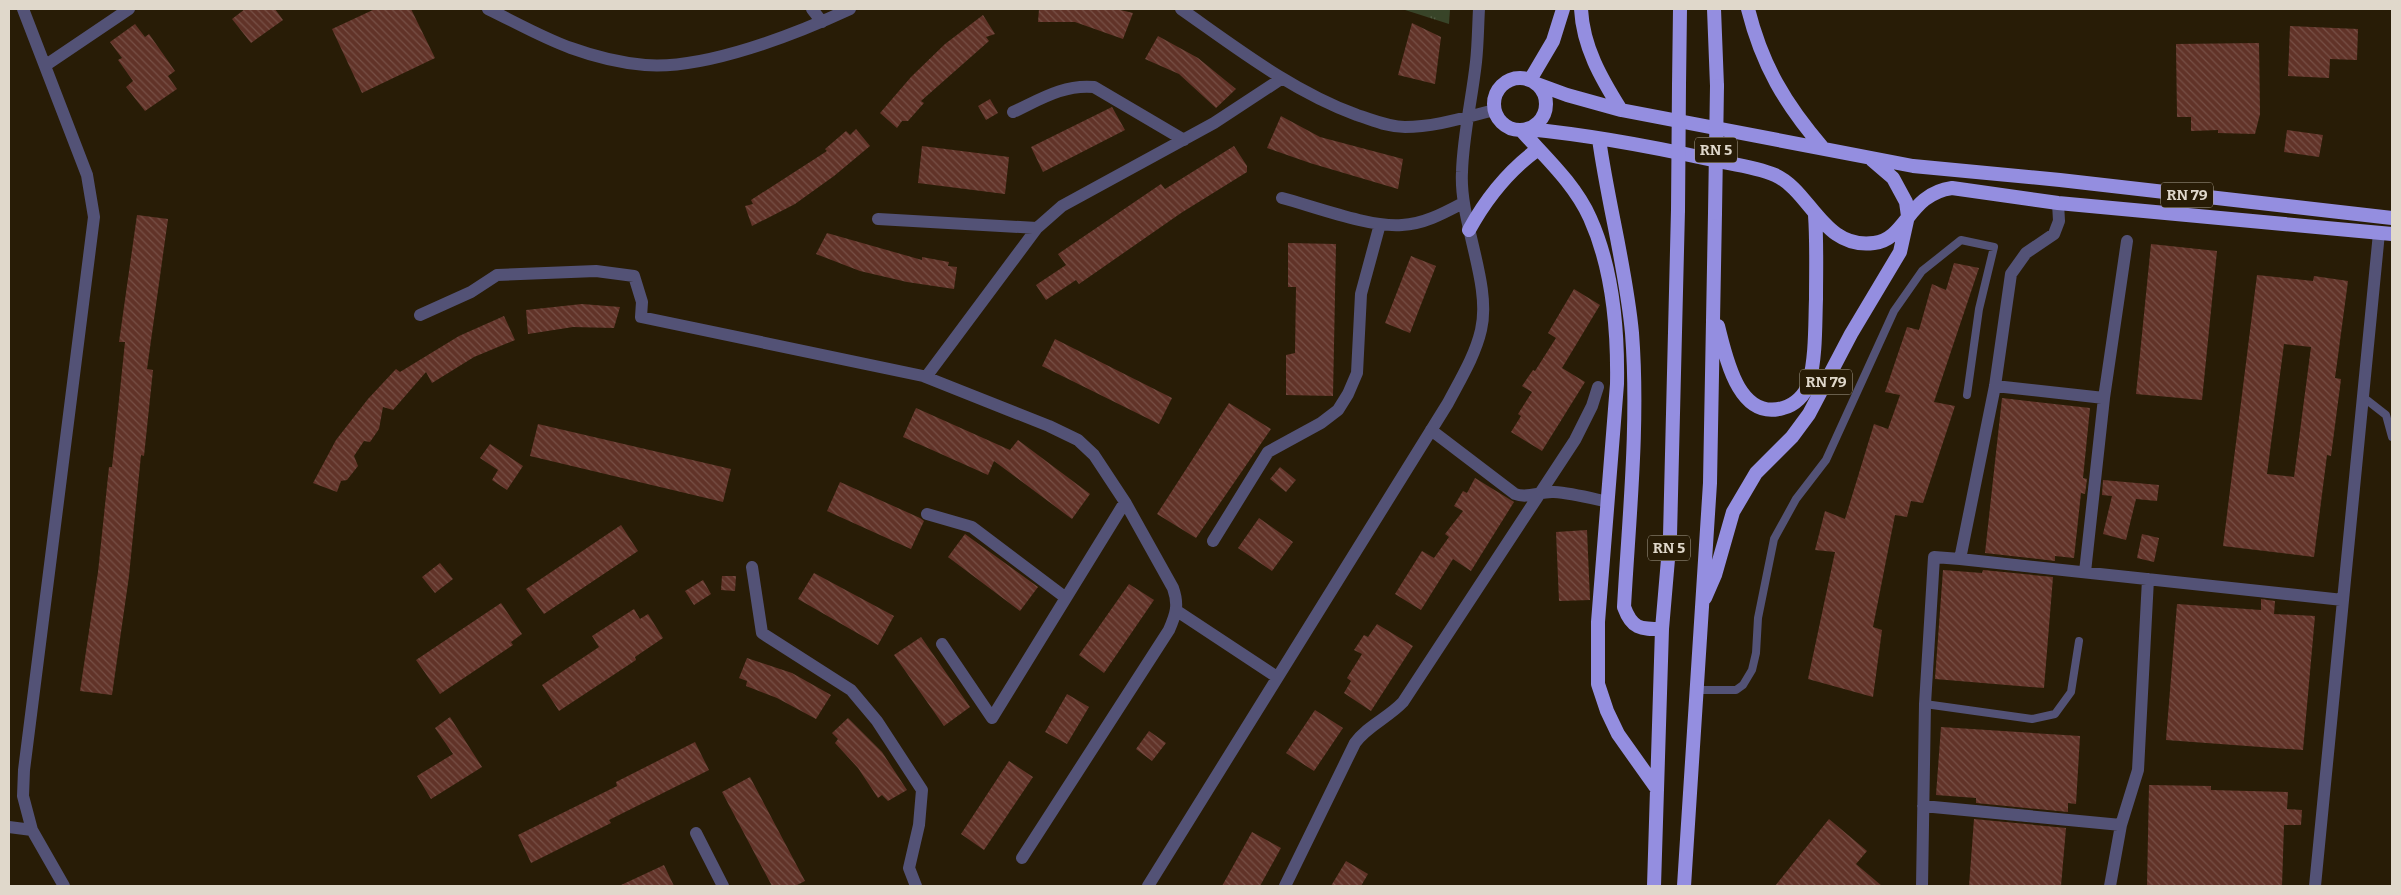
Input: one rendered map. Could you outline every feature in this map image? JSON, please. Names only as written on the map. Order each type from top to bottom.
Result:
[{"type":"highway","points":[[1533,82],[1553,41],[1563,9]]},
{"type":"highway","points":[[1581,9],[1584,31],[1592,59],[1621,110]]},
{"type":"highway","name":"RN 5","points":[[1654,886],[1662,629],[1670,536],[1678,210],[1680,9]]},
{"type":"highway","name":"RN 5","points":[[1688,884],[1697,690],[1710,483],[1716,213],[1717,86],[1714,9]]},
{"type":"highway","points":[[1748,9],[1755,36],[1768,70],[1794,112],[1823,148]]},
{"type":"highway","points":[[1516,78],[1533,82],[1542,90],[1546,105],[1541,119],[1525,129],[1507,127],[1497,117],[1495,96],[1503,84],[1516,78]]},
{"type":"highway","name":"RN 79","points":[[1533,82],[1567,95],[1621,110],[1913,166],[2060,180],[2392,218]]},
{"type":"highway","points":[[1525,129],[1538,149],[1573,190],[1590,217],[1603,256],[1612,294],[1618,350],[1617,384],[1596,656],[1598,684],[1607,711],[1618,734],[1657,789]]},
{"type":"highway","name":"RN 79","points":[[1525,129],[1599,138],[1763,171],[1776,176],[1799,193],[1815,215],[1833,231],[1845,238],[1874,243],[1887,239],[1898,230],[1925,198],[1942,190],[1952,188],[2058,202],[2386,234]]},
{"type":"highway","points":[[1599,138],[1609,203],[1623,265],[1632,334],[1634,433],[1624,607],[1628,620],[1640,628],[1662,629]]},
{"type":"highway","points":[[1469,230],[1479,211],[1505,176],[1538,149]]},
{"type":"highway","name":"RN 79","points":[[1702,603],[1713,581],[1733,512],[1756,473],[1792,437],[1808,414],[1851,334],[1900,252],[1908,216],[1906,202],[1901,189],[1893,178],[1871,159]]},
{"type":"highway","name":"RN 79","points":[[1713,311],[1734,377],[1745,397],[1759,408],[1776,410],[1785,408],[1800,399],[1809,383],[1814,354],[1815,215]]},
{"type":"street","points":[[23,9],[87,175],[94,216],[24,770],[23,796],[32,830],[64,886]]},
{"type":"street","points":[[46,65],[129,9]]},
{"type":"street","points":[[488,9],[571,48],[646,65],[686,64],[724,55],[822,22],[850,9]]},
{"type":"street","points":[[812,9],[822,22]]},
{"type":"street","points":[[1182,9],[1281,79],[1335,106],[1383,124],[1404,127],[1427,125],[1495,110]]},
{"type":"street","points":[[1148,886],[1431,430],[1471,360],[1482,329],[1482,294],[1463,203],[1462,173],[1466,116],[1476,63],[1479,9]]},
{"type":"street","points":[[926,377],[1038,228],[1062,206],[1214,123],[1281,79]]},
{"type":"street","points":[[1013,112],[1061,90],[1078,86],[1094,87],[1184,140]]},
{"type":"street","points":[[1282,198],[1380,224],[1402,225],[1426,220],[1463,203]]},
{"type":"street","points":[[1960,559],[1995,386],[2011,274],[2019,259],[2054,234],[2059,221],[2058,202]]},
{"type":"street","points":[[878,220],[1038,228]]},
{"type":"street","points":[[1213,541],[1268,452],[1321,423],[1338,410],[1348,394],[1357,373],[1361,294],[1380,224]]},
{"type":"street","points":[[2315,886],[2363,397],[2386,234]]},
{"type":"street","points":[[2085,572],[2104,398],[2127,241]]},
{"type":"street","points":[[420,315],[471,292],[497,275],[609,272],[634,276],[642,302],[641,318],[926,377],[1049,426],[1078,440],[1094,455],[1125,502],[1173,588],[1177,611],[1169,630],[1022,858]]},
{"type":"street","points":[[1995,386],[2104,398]]},
{"type":"street","points":[[1285,886],[1355,743],[1363,734],[1385,719],[1403,702],[1584,423],[1598,387]]},
{"type":"street","points":[[1431,430],[1515,494],[1526,497],[1539,493],[1559,492],[1608,502]]},
{"type":"street","points":[[942,644],[992,718],[1125,502]]},
{"type":"street","points":[[927,514],[972,527],[1066,598]]},
{"type":"street","points":[[1922,886],[1925,704],[1934,557],[2343,600]]},
{"type":"street","points":[[752,567],[762,633],[851,690],[877,721],[922,790],[919,825],[909,868],[916,886]]},
{"type":"street","points":[[2110,886],[2121,825],[2138,770],[2148,579]]},
{"type":"street","points":[[1177,611],[1277,677]]},
{"type":"street","points":[[1923,806],[2121,825]]},
{"type":"street","points":[[9,827],[32,830]]},
{"type":"street","points":[[696,833],[723,886]]},
{"type":"lane","points":[[1697,690],[1736,690],[1748,677],[1756,653],[1758,618],[1774,539],[1796,499],[1826,460],[1894,310],[1922,271],[1961,240],[1994,247],[1979,308],[1967,395]]},
{"type":"lane","points":[[2363,397],[2386,416],[2392,437]]},
{"type":"lane","points":[[1925,704],[2032,719],[2055,714],[2071,692],[2079,641]]},
{"type":"green space","points":[[1402,9],[1450,9],[1449,24]]},
{"type":"building","points":[[245,9],[275,9],[283,20],[251,43],[232,19]]},
{"type":"building","points":[[375,9],[411,9],[435,58],[362,93],[332,29]]},
{"type":"building","points":[[1039,9],[1116,9],[1133,13],[1123,39],[1075,22],[1038,22]]},
{"type":"building","points":[[983,15],[995,34],[986,37],[989,41],[921,101],[924,103],[908,121],[902,121],[897,128],[880,113],[911,77],[945,44]]},
{"type":"building","points":[[1412,23],[1441,37],[1435,84],[1398,75]]},
{"type":"building","points":[[135,24],[145,37],[149,34],[175,71],[168,76],[177,89],[145,111],[126,87],[133,81],[118,60],[122,58],[110,42]]},
{"type":"building","points":[[2290,26],[2358,29],[2357,60],[2330,59],[2329,78],[2288,76]]},
{"type":"building","points":[[1158,36],[1198,58],[1236,89],[1216,108],[1179,74],[1145,59]]},
{"type":"building","points":[[2259,43],[2260,114],[2255,134],[2218,133],[2218,130],[2191,131],[2191,117],[2177,117],[2176,44]]},
{"type":"building","points":[[990,99],[998,113],[986,120],[978,106]]},
{"type":"building","points":[[1112,107],[1125,130],[1043,172],[1031,147]]},
{"type":"building","points":[[1281,116],[1320,137],[1403,159],[1398,189],[1267,148]]},
{"type":"building","points":[[856,129],[870,146],[834,176],[795,204],[752,226],[745,206],[753,204],[751,200],[827,151],[825,149],[846,131],[850,135]]},
{"type":"building","points":[[2287,130],[2323,135],[2319,157],[2284,152]]},
{"type":"building","points":[[922,146],[1009,157],[1005,194],[918,183]]},
{"type":"building","points":[[1234,146],[1247,166],[1247,172],[1181,213],[1079,284],[1076,280],[1046,300],[1036,285],[1066,265],[1058,254],[1161,184],[1165,189]]},
{"type":"building","points":[[137,215],[168,219],[147,369],[153,370],[144,456],[141,455],[129,576],[112,695],[80,691],[98,572],[109,467],[112,467],[125,342],[119,342]]},
{"type":"building","points":[[827,233],[922,260],[922,257],[949,262],[948,266],[957,267],[954,289],[907,282],[860,271],[816,254]]},
{"type":"building","points":[[1288,243],[1336,244],[1333,396],[1286,395],[1286,355],[1295,353],[1296,287],[1288,287]]},
{"type":"building","points":[[2151,244],[2217,251],[2202,400],[2136,394]]},
{"type":"building","points":[[1411,256],[1436,266],[1410,333],[1385,323]]},
{"type":"building","points":[[1954,263],[1979,268],[1934,402],[1955,406],[1923,503],[1911,501],[1907,517],[1895,515],[1873,627],[1882,630],[1873,697],[1808,679],[1835,552],[1815,550],[1825,511],[1845,519],[1874,424],[1888,429],[1900,395],[1885,392],[1907,327],[1919,330],[1932,284],[1946,290]]},
{"type":"building","points":[[2257,275],[2313,281],[2314,276],[2348,281],[2335,378],[2341,379],[2331,456],[2327,455],[2314,557],[2223,546]],"holes":[[[2284,344],[2311,347],[2294,477],[2267,474]]]},
{"type":"building","points":[[1574,289],[1600,305],[1562,368],[1585,382],[1542,451],[1511,432],[1521,416],[1518,414],[1532,392],[1522,386],[1533,370],[1535,371],[1556,338],[1548,333]]},
{"type":"building","points":[[582,304],[620,307],[614,328],[573,327],[528,334],[526,310]]},
{"type":"building","points":[[504,316],[515,340],[474,357],[432,383],[426,372],[393,410],[383,407],[379,429],[370,442],[364,441],[354,456],[358,466],[347,480],[341,481],[337,492],[313,483],[336,440],[368,399],[396,369],[400,372],[459,336]]},
{"type":"building","points":[[1055,339],[1172,398],[1159,424],[1042,366]]},
{"type":"building","points":[[2002,398],[2090,408],[2083,478],[2087,479],[2085,494],[2081,493],[2074,558],[2055,556],[2055,561],[1985,553]]},
{"type":"building","points":[[1229,403],[1271,429],[1196,538],[1157,514]]},
{"type":"building","points":[[916,408],[1010,450],[1018,440],[1090,494],[1072,519],[994,461],[988,475],[903,437]]},
{"type":"building","points":[[538,424],[731,469],[723,502],[530,456]]},
{"type":"building","points":[[490,444],[523,466],[507,490],[492,480],[498,470],[480,458]]},
{"type":"building","points":[[1280,467],[1296,480],[1286,492],[1270,479]]},
{"type":"building","points":[[1475,478],[1514,502],[1471,571],[1453,559],[1421,610],[1395,594],[1422,551],[1434,558],[1449,537],[1445,534],[1463,511],[1454,506],[1463,491],[1467,493]]},
{"type":"building","points":[[2103,480],[2159,485],[2157,501],[2136,499],[2126,540],[2103,534],[2112,496],[2102,495]]},
{"type":"building","points":[[840,482],[924,521],[911,549],[827,511]]},
{"type":"building","points":[[1259,518],[1293,542],[1272,571],[1238,548]]},
{"type":"building","points":[[621,525],[638,551],[544,614],[526,589]]},
{"type":"building","points":[[1587,530],[1590,600],[1559,601],[1556,532]]},
{"type":"building","points":[[965,534],[1038,587],[1020,611],[948,557]]},
{"type":"building","points":[[2142,534],[2159,538],[2154,562],[2137,558]]},
{"type":"building","points":[[440,563],[453,579],[435,593],[422,577]]},
{"type":"building","points":[[1943,570],[1982,573],[1983,570],[2053,577],[2044,688],[1935,679]]},
{"type":"building","points":[[814,573],[894,616],[878,645],[798,599]]},
{"type":"building","points":[[722,576],[736,576],[735,591],[721,590]]},
{"type":"building","points":[[703,580],[711,594],[694,605],[685,591]]},
{"type":"building","points":[[1129,584],[1154,600],[1104,673],[1079,655]]},
{"type":"building","points":[[2261,599],[2275,601],[2274,614],[2315,616],[2303,750],[2166,740],[2177,604],[2261,610]]},
{"type":"building","points":[[501,603],[522,634],[511,642],[513,645],[440,694],[416,660]]},
{"type":"building","points":[[634,609],[640,619],[648,614],[663,638],[635,657],[636,660],[559,711],[542,685],[599,647],[592,636]]},
{"type":"building","points":[[1377,624],[1413,646],[1371,711],[1344,693],[1351,681],[1347,678],[1362,654],[1354,650],[1364,635],[1368,637]]},
{"type":"building","points":[[921,637],[970,707],[944,726],[894,655]]},
{"type":"building","points":[[747,658],[792,673],[831,695],[816,719],[777,698],[746,686],[747,681],[739,678]]},
{"type":"building","points":[[1067,694],[1089,707],[1067,744],[1045,732]]},
{"type":"building","points":[[1315,710],[1343,728],[1314,771],[1286,753]]},
{"type":"building","points":[[450,717],[482,767],[431,799],[417,776],[453,754],[435,728]]},
{"type":"building","points":[[848,718],[882,752],[907,790],[888,801],[882,795],[878,798],[858,768],[835,743],[838,739],[832,733]]},
{"type":"building","points":[[1941,727],[2080,736],[2076,804],[2068,803],[2068,812],[1976,803],[1976,798],[1936,795]]},
{"type":"building","points":[[1149,731],[1166,743],[1152,761],[1136,749]]},
{"type":"building","points":[[695,742],[709,770],[609,820],[611,823],[531,863],[518,835],[617,786],[616,782]]},
{"type":"building","points":[[1009,761],[1033,777],[984,850],[961,834]]},
{"type":"building","points":[[750,777],[805,881],[795,886],[772,886],[722,792]]},
{"type":"building","points":[[2149,785],[2211,786],[2211,790],[2288,792],[2287,809],[2302,810],[2301,825],[2284,825],[2282,886],[2147,886]]},
{"type":"building","points":[[1829,819],[1867,851],[1856,864],[1882,886],[1775,886]]},
{"type":"building","points":[[1974,819],[2066,828],[2061,886],[1969,886]]},
{"type":"building","points":[[1252,832],[1281,848],[1260,886],[1222,886]]},
{"type":"building","points":[[1346,861],[1368,874],[1361,886],[1331,886]]},
{"type":"building","points":[[664,865],[674,886],[619,886]]}]
